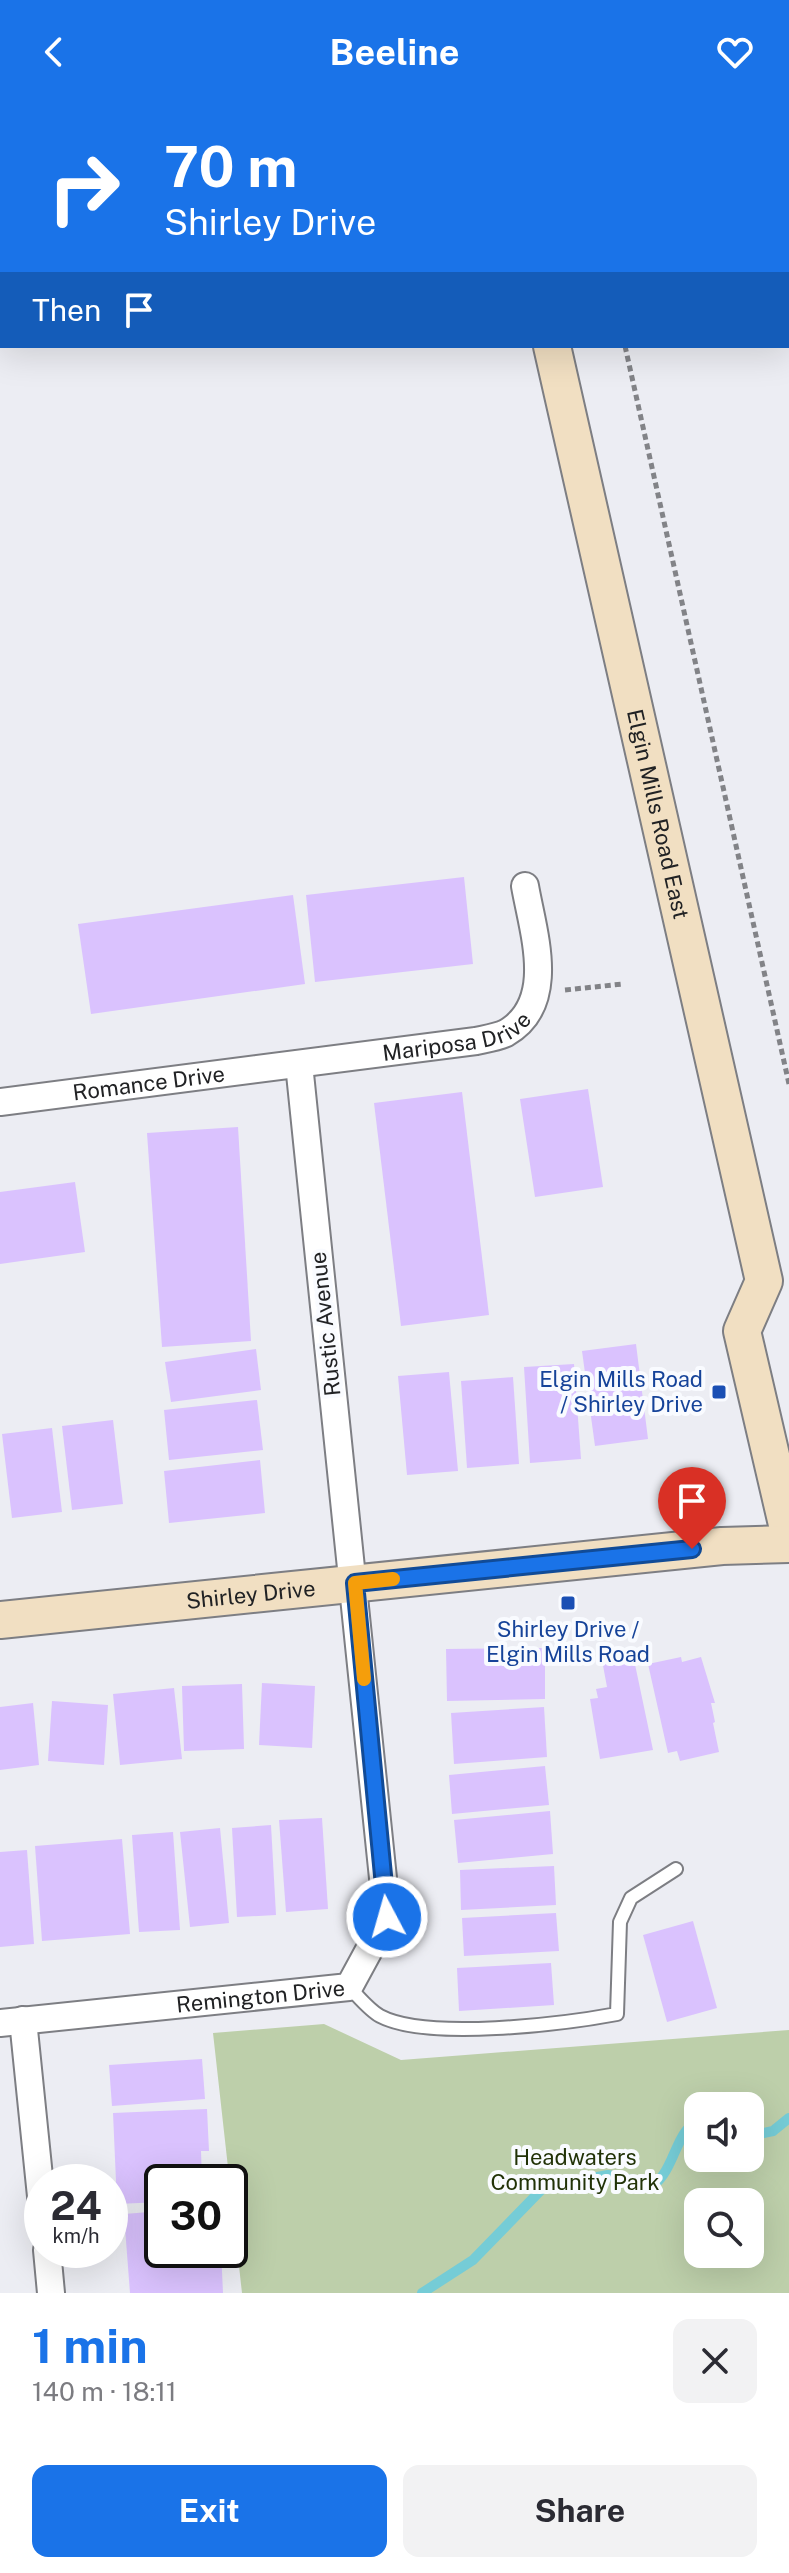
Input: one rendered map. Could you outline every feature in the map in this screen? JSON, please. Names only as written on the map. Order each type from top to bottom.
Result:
[{"type":"main road","name":"Elgin Mills Road East","points":[[552,348],[777,1288],[742,1331],[789,1533]]},
{"type":"main road","name":"Shirley Drive","points":[[0,1620],[722,1546],[789,1544]]},
{"type":"street","name":"Mariposa Drive","points":[[299,1064],[476,1041],[506,1033],[527,1015],[540,974],[525,886]]},
{"type":"street","name":"Romance Drive","points":[[0,1102],[299,1064]]},
{"type":"street","name":"Rustic Avenue","points":[[299,1064],[355,1583]]},
{"type":"street","name":"Remington Drive","points":[[11,2021],[349,1987],[387,1917],[355,1583]]},
{"type":"street","points":[[11,2021],[35,2164]]},
{"type":"street","points":[[49,2268],[51,2293]]},
{"type":"lane","points":[[349,1987],[380,2016],[428,2028],[559,2025],[617,2014],[620,1922],[631,1898],[676,1869]]},
{"type":"path","points":[[625,348],[789,1084]]},
{"type":"path","points":[[565,990],[623,984]]},
{"type":"green space","name":"Headwaters Community Park","points":[[324,2024],[401,2060],[789,2030],[789,2293],[242,2293],[239,2268],[248,2268],[248,2164],[228,2164],[213,2033]]},
{"type":"building","points":[[464,877],[473,964],[315,982],[306,895]]},
{"type":"building","points":[[293,895],[305,984],[91,1014],[78,924]]},
{"type":"building","points":[[588,1089],[603,1187],[535,1197],[520,1099]]},
{"type":"building","points":[[462,1092],[489,1315],[401,1326],[374,1103]]},
{"type":"building","points":[[238,1127],[251,1341],[162,1347],[147,1133]]},
{"type":"building","points":[[75,1182],[85,1252],[0,1264],[0,1192]]},
{"type":"building","points":[[636,1344],[648,1439],[595,1446],[582,1351]]},
{"type":"building","points":[[256,1349],[261,1390],[171,1402],[165,1362]]},
{"type":"building","points":[[574,1364],[581,1459],[530,1463],[524,1367]]},
{"type":"building","points":[[449,1372],[458,1471],[407,1475],[398,1376]]},
{"type":"building","points":[[513,1377],[519,1464],[467,1468],[461,1381]]},
{"type":"building","points":[[257,1400],[263,1450],[169,1460],[164,1410]]},
{"type":"building","points":[[113,1420],[123,1504],[72,1510],[62,1426]]},
{"type":"building","points":[[52,1428],[62,1512],[12,1518],[2,1434]]},
{"type":"building","points":[[260,1460],[265,1513],[169,1523],[164,1471]]},
{"type":"building","points":[[545,1648],[545,1699],[447,1701],[446,1649]]},
{"type":"building","points":[[633,1655],[653,1750],[600,1759],[590,1699],[598,1698],[596,1689],[607,1687],[602,1660]]},
{"type":"building","points":[[681,1657],[682,1662],[701,1657],[715,1703],[711,1703],[719,1752],[680,1761],[677,1751],[668,1753],[648,1664]]},
{"type":"building","points":[[262,1683],[315,1686],[312,1748],[259,1745]]},
{"type":"building","points":[[242,1684],[244,1749],[184,1751],[182,1686]]},
{"type":"building","points":[[174,1688],[182,1759],[120,1765],[113,1694]]},
{"type":"building","points":[[52,1701],[108,1705],[104,1765],[48,1761]]},
{"type":"building","points":[[33,1703],[39,1765],[0,1770],[0,1707]]},
{"type":"building","points":[[544,1707],[547,1757],[454,1764],[451,1713]]},
{"type":"building","points":[[545,1766],[549,1805],[452,1814],[449,1775]]},
{"type":"building","points":[[550,1811],[553,1854],[458,1863],[454,1820]]},
{"type":"building","points":[[322,1818],[328,1909],[286,1912],[279,1820]]},
{"type":"building","points":[[271,1825],[276,1915],[237,1917],[232,1828]]},
{"type":"building","points":[[220,1828],[229,1923],[190,1927],[180,1832]]},
{"type":"building","points":[[173,1832],[180,1930],[139,1932],[132,1835]]},
{"type":"building","points":[[122,1839],[130,1934],[42,1941],[35,1846]]},
{"type":"building","points":[[27,1850],[34,1944],[0,1947],[0,1852]]},
{"type":"building","points":[[554,1866],[556,1905],[461,1910],[460,1870]]},
{"type":"building","points":[[556,1913],[559,1951],[464,1956],[462,1918]]},
{"type":"building","points":[[693,1921],[717,2008],[667,2022],[643,1935]]},
{"type":"building","points":[[551,1963],[554,2005],[459,2011],[457,1968]]},
{"type":"building","points":[[202,2059],[205,2099],[112,2106],[109,2065]]},
{"type":"building","points":[[207,2109],[209,2151],[201,2151],[201,2164],[144,2164],[144,2203],[128,2204],[128,2164],[115,2164],[113,2113]]},
{"type":"building","points":[[144,2212],[144,2268],[222,2268],[223,2293],[130,2293],[128,2214]]},
{"type":"waterway","points":[[764,2133],[773,2131],[789,2118]]},
{"type":"waterway","points":[[422,2293],[473,2260],[544,2187],[608,2175],[654,2185],[666,2170],[684,2133]]},
{"type":"slow traffic","points":[[364,1679],[355,1583],[393,1579]]},
{"type":"place","name":"Elgin Mills Road / Shirley Drive","points":[[719,1392]]},
{"type":"place","name":"Shirley Drive / Elgin Mills Road","points":[[568,1603]]},
{"type":"route","points":[[387,1917],[355,1583],[692,1549]]}]
